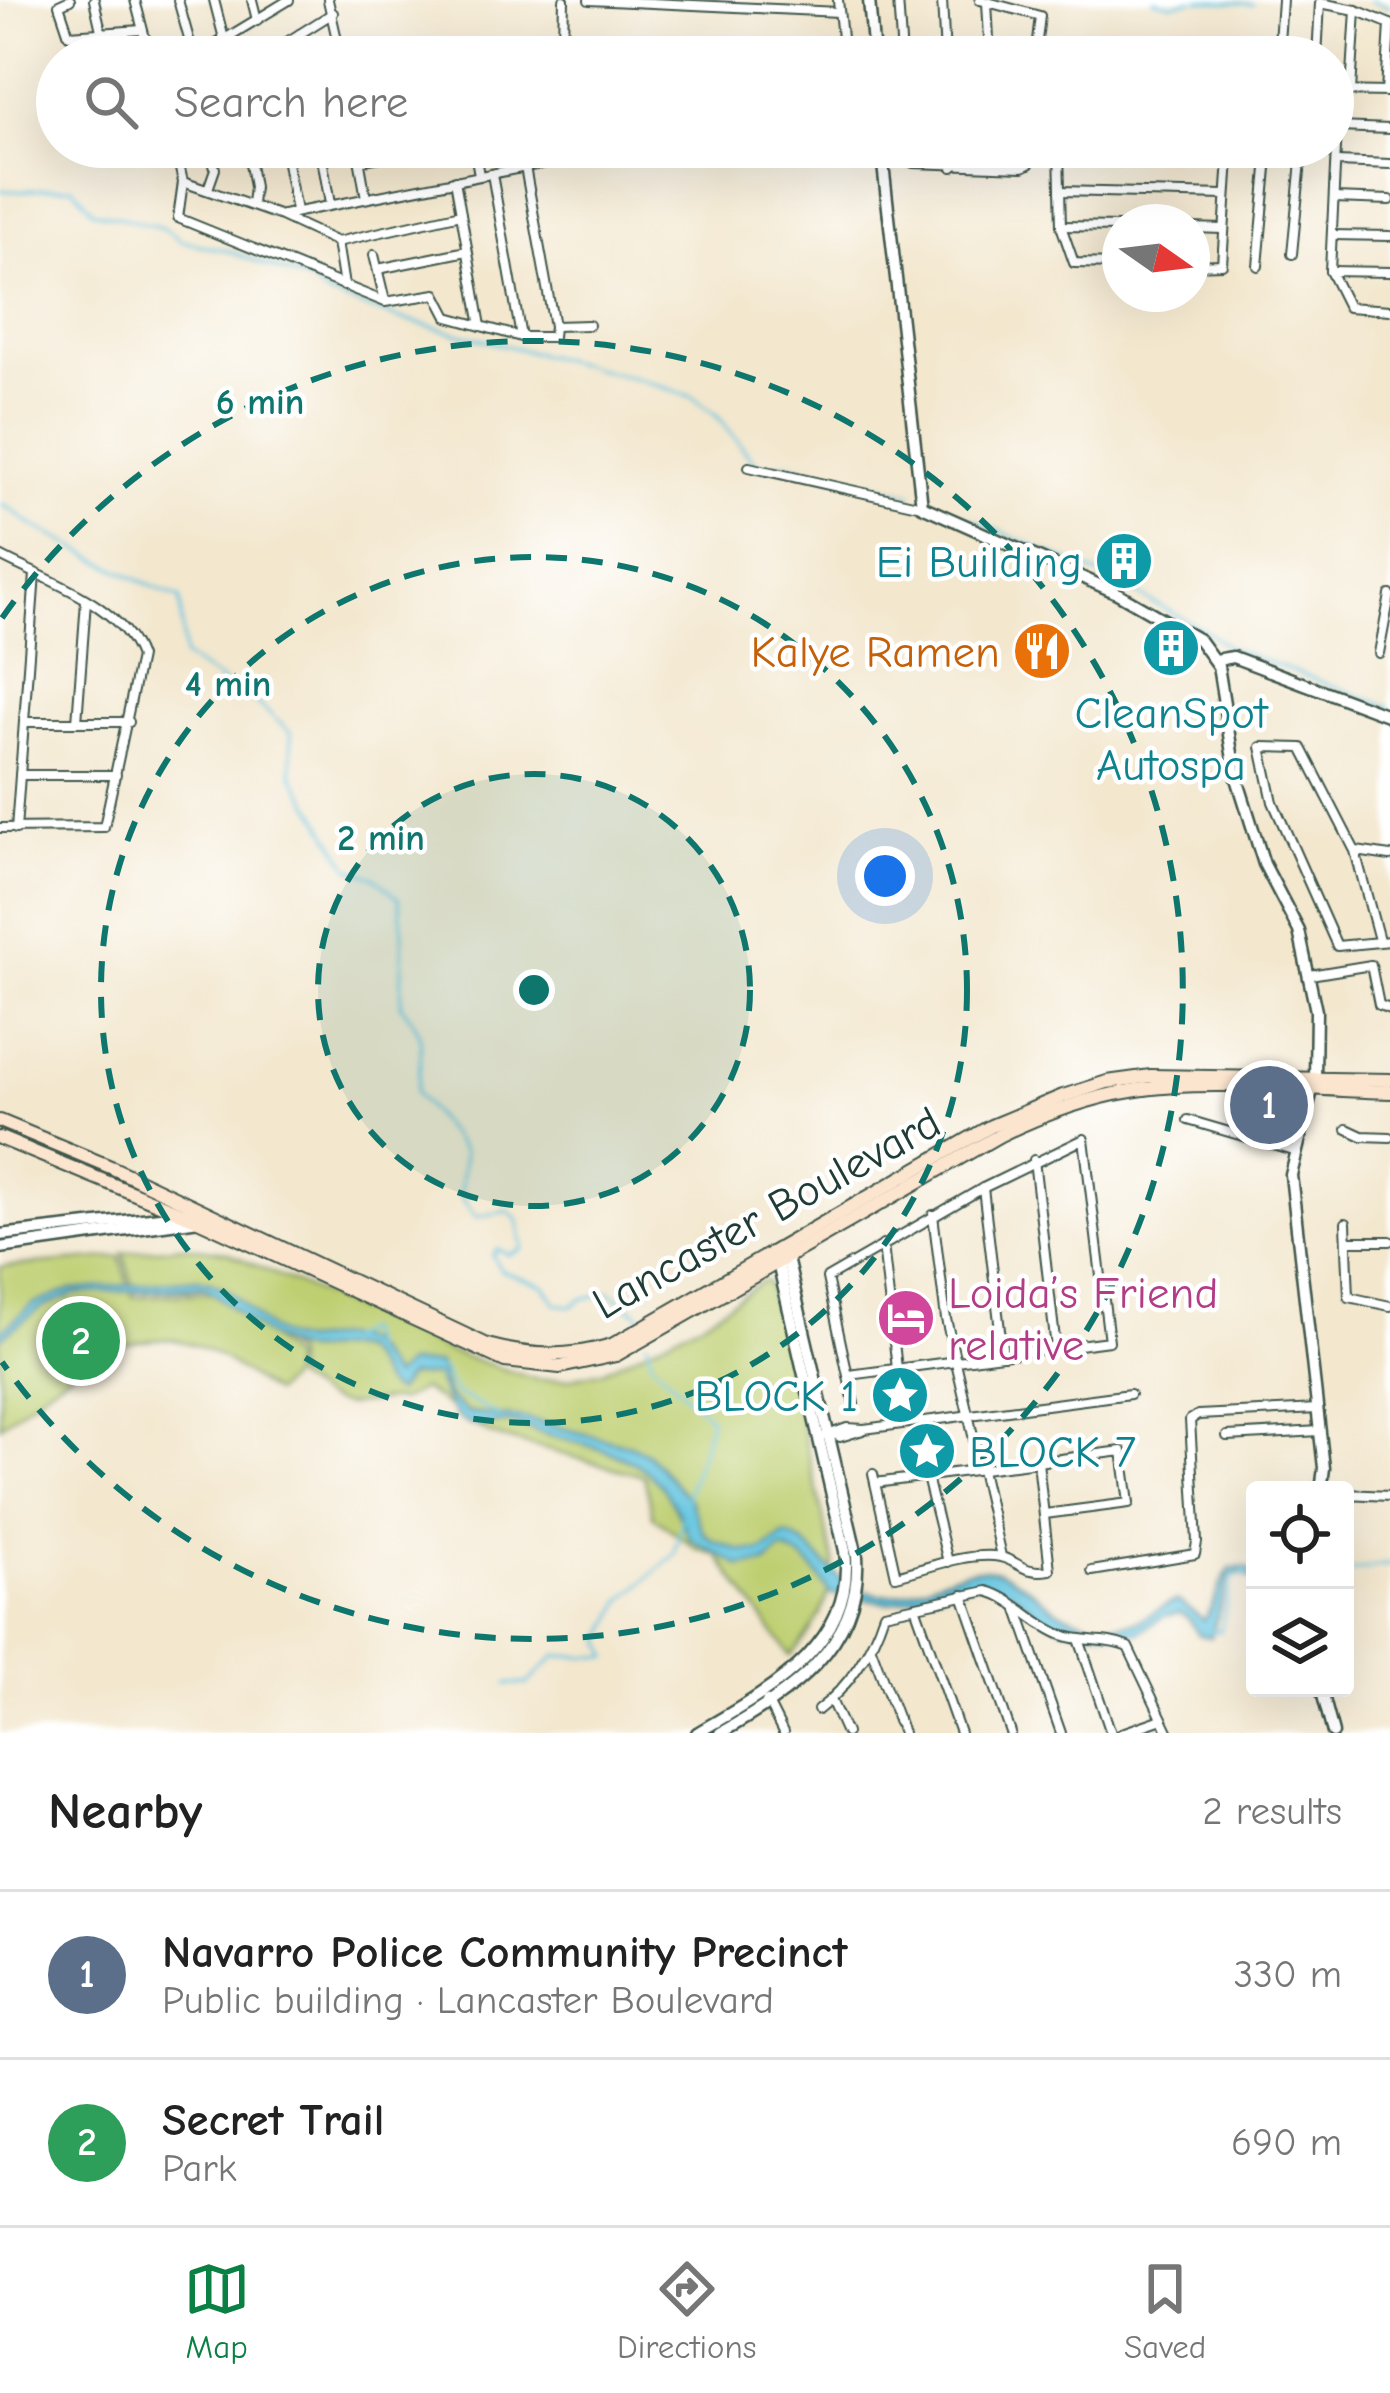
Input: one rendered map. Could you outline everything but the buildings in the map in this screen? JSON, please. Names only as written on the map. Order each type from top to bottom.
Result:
[{"type":"main road","name":"Lancaster Boulevard","points":[[0,1121],[505,1361],[578,1365],[616,1354],[648,1331],[1000,1135],[1067,1107],[1136,1090],[1390,1080]]},
{"type":"main road","name":"Lancaster Boulevard","points":[[1314,1084],[1390,1092]]},
{"type":"main road","name":"Lancaster Boulevard","points":[[0,1138],[183,1215],[204,1215]]},
{"type":"street","points":[[70,0],[58,5],[66,34],[142,29]]},
{"type":"street","points":[[94,0],[102,35]]},
{"type":"street","points":[[135,0],[144,36]]},
{"type":"street","points":[[178,0],[188,36]]},
{"type":"street","points":[[214,0],[223,36]]},
{"type":"street","points":[[252,0],[257,20]]},
{"type":"street","points":[[231,36],[289,0]]},
{"type":"street","points":[[328,0],[337,36]]},
{"type":"street","points":[[563,36],[564,0]]},
{"type":"street","points":[[589,0],[839,12]]},
{"type":"street","points":[[838,0],[841,36]]},
{"type":"street","points":[[869,0],[872,36]]},
{"type":"street","points":[[898,0],[901,36]]},
{"type":"street","points":[[941,0],[944,36]]},
{"type":"street","points":[[1279,36],[1282,0]]},
{"type":"street","points":[[988,36],[984,1],[1040,16],[1038,36]]},
{"type":"street","points":[[1318,36],[1320,3],[1356,10],[1390,24],[1388,92],[1354,91]]},
{"type":"street","points":[[1354,42],[1356,10]]},
{"type":"street","points":[[297,36],[333,14]]},
{"type":"street","points":[[1354,128],[1390,129]]},
{"type":"street","points":[[1354,163],[1390,164]]},
{"type":"street","points":[[180,168],[183,182],[178,218],[385,302],[439,295],[445,315],[521,337],[553,337],[520,168],[281,216]]},
{"type":"street","points":[[208,189],[214,168]]},
{"type":"street","points":[[251,168],[252,204]]},
{"type":"street","points":[[288,168],[296,211]]},
{"type":"street","points":[[324,168],[330,204]]},
{"type":"street","points":[[360,168],[366,198]]},
{"type":"street","points":[[478,168],[480,176]]},
{"type":"street","points":[[883,168],[922,506]]},
{"type":"street","points":[[1059,168],[1061,226],[1074,263],[1102,264]]},
{"type":"street","points":[[1210,264],[1222,264],[1228,168]]},
{"type":"street","points":[[1258,266],[1265,168]]},
{"type":"street","points":[[1292,254],[1299,168]]},
{"type":"street","points":[[1336,168],[1330,271],[1348,307],[1390,310]]},
{"type":"street","points":[[492,174],[521,337]]},
{"type":"street","points":[[454,180],[482,326]]},
{"type":"street","points":[[183,182],[252,204],[337,242],[461,214]]},
{"type":"street","points":[[1060,191],[1226,195]]},
{"type":"street","points":[[1334,198],[1390,200]]},
{"type":"street","points":[[1061,226],[1102,227]]},
{"type":"street","points":[[1210,229],[1223,229]]},
{"type":"street","points":[[1332,235],[1390,236]]},
{"type":"street","points":[[337,242],[344,286]]},
{"type":"street","points":[[378,269],[467,251]]},
{"type":"street","points":[[374,255],[385,302]]},
{"type":"street","points":[[1330,271],[1390,272]]},
{"type":"street","points":[[554,326],[589,325]]},
{"type":"street","points":[[749,467],[922,506],[1117,593],[1199,640],[1215,660],[1248,814],[1264,864],[1299,931],[1318,1035],[1314,1084],[1291,1174],[1323,1481]]},
{"type":"street","points":[[0,556],[106,613],[135,643],[140,657],[104,827],[0,828]]},
{"type":"street","points":[[16,829],[35,574]]},
{"type":"street","points":[[1378,653],[1390,595]]},
{"type":"street","points":[[77,722],[86,601]]},
{"type":"street","points":[[1215,660],[1233,657],[1390,716]]},
{"type":"street","points":[[24,722],[129,722]]},
{"type":"street","points":[[1378,940],[1355,851],[1302,748],[1261,747],[1273,802],[1337,946],[1390,941]]},
{"type":"street","points":[[20,775],[116,775]]},
{"type":"street","points":[[1355,851],[1390,856]]},
{"type":"street","points":[[1310,975],[1371,965],[1379,1005],[1390,1009]]},
{"type":"street","points":[[1188,1120],[1294,1151]]},
{"type":"street","points":[[1347,1129],[1362,1136],[1390,1137]]},
{"type":"street","points":[[849,1375],[1109,1341],[1084,1139],[1034,1160],[827,1278],[854,1404]]},
{"type":"street","points":[[1034,1160],[1056,1348]]},
{"type":"street","points":[[983,1188],[1003,1355]]},
{"type":"street","points":[[0,1235],[183,1215]]},
{"type":"street","points":[[0,1248],[204,1215]]},
{"type":"street","points":[[933,1216],[946,1318],[1001,1556]]},
{"type":"street","points":[[1346,1223],[1348,1297],[1390,1306]]},
{"type":"street","points":[[1347,1241],[1390,1241]]},
{"type":"street","points":[[883,1245],[897,1369]]},
{"type":"street","points":[[720,1733],[767,1699],[813,1651],[845,1603],[851,1581],[827,1436],[783,1256]]},
{"type":"street","points":[[827,1436],[847,1428],[1130,1394]]},
{"type":"street","points":[[1092,1571],[1195,1554],[1190,1420],[1198,1415],[1318,1409]]},
{"type":"street","points":[[1227,1436],[1320,1430]]},
{"type":"street","points":[[1038,1462],[1050,1570],[1031,1573],[1001,1556],[970,1556],[896,1576],[874,1479],[927,1477],[982,1470],[1038,1462],[1122,1451],[1129,1503],[1045,1514]]},
{"type":"street","points":[[927,1477],[948,1562]]},
{"type":"street","points":[[1354,1494],[1390,1496]]},
{"type":"street","points":[[818,1709],[831,1700],[871,1647],[884,1613],[963,1594],[994,1592],[1049,1629],[1128,1647],[1169,1733]]},
{"type":"street","points":[[963,1594],[1011,1733]]},
{"type":"street","points":[[916,1609],[959,1733]]},
{"type":"street","points":[[1017,1609],[1061,1733]]},
{"type":"street","points":[[1079,1639],[1111,1733]]},
{"type":"street","points":[[871,1647],[904,1733]]},
{"type":"street","points":[[1323,1697],[1333,1733]]},
{"type":"street","points":[[697,1733],[767,1699]]},
{"type":"street","points":[[767,1699],[783,1733]]},
{"type":"street","points":[[831,1700],[846,1733]]},
{"type":"street","points":[[1122,1733],[1162,1719]]},
{"type":"green space","points":[[183,1246],[226,1252],[450,1352],[538,1380],[602,1371],[706,1319],[762,1281],[768,1283],[834,1563],[829,1590],[814,1624],[790,1656],[717,1555],[695,1548],[653,1516],[644,1476],[491,1435],[422,1389],[400,1401],[350,1405],[328,1400],[294,1380],[294,1355],[244,1314],[291,1359],[290,1377],[273,1393],[201,1347],[149,1340],[80,1367],[0,1426],[0,1267],[120,1257],[133,1297],[215,1293],[212,1289],[135,1292],[123,1253]]},
{"type":"water","points":[[197,1279],[225,1289],[270,1329],[291,1340],[343,1337],[363,1342],[393,1377],[406,1364],[438,1364],[448,1397],[468,1413],[522,1418],[630,1445],[648,1454],[690,1500],[704,1533],[714,1541],[742,1551],[761,1551],[786,1535],[843,1580],[868,1592],[898,1594],[969,1570],[995,1570],[1071,1616],[1120,1624],[1140,1620],[1178,1601],[1204,1620],[1230,1569],[1245,1567],[1246,1577],[1238,1573],[1229,1576],[1211,1637],[1199,1635],[1180,1613],[1164,1616],[1139,1632],[1123,1634],[1063,1627],[1011,1591],[979,1582],[889,1603],[830,1594],[810,1566],[790,1552],[781,1550],[766,1564],[740,1566],[690,1539],[665,1491],[636,1464],[511,1423],[466,1423],[451,1409],[436,1376],[408,1376],[396,1392],[360,1351],[304,1351],[283,1345],[203,1287],[75,1294],[42,1307],[0,1338],[0,1332],[33,1304],[70,1290]]},
{"type":"waterway","points":[[1154,0],[1172,4],[1193,0]]},
{"type":"waterway","points":[[1198,0],[1253,4]]},
{"type":"waterway","points":[[1370,0],[1390,7]]},
{"type":"waterway","points":[[0,190],[73,187],[93,211],[228,251],[312,282],[325,294],[693,397],[720,419],[756,464],[786,463],[912,494]]},
{"type":"waterway","points":[[933,502],[1113,581],[1229,648],[1390,707]]},
{"type":"waterway","points":[[0,505],[180,598],[184,658],[262,707],[291,733],[292,774],[350,868],[375,877],[399,899],[401,1006],[416,1026],[421,1046],[416,1093],[464,1152],[460,1195],[476,1217],[508,1211],[518,1220],[523,1249],[509,1255],[498,1249],[492,1255],[501,1271],[543,1285],[557,1304],[572,1306],[610,1292],[642,1320]]},
{"type":"waterway","points":[[346,1339],[363,1330],[369,1348]]},
{"type":"waterway","points":[[647,1341],[652,1362],[710,1418],[686,1498]]},
{"type":"waterway","points":[[437,1369],[442,1369],[455,1393],[497,1415]]},
{"type":"waterway","points":[[506,1684],[527,1684],[556,1656],[609,1657],[603,1640],[622,1601],[675,1554],[683,1515]]},
{"type":"waterway","points":[[1354,1570],[1390,1564]]},
{"type":"waterway","points":[[1210,1630],[1220,1632],[1232,1578],[1246,1575]]},
{"type":"place","name":"Ei Building","points":[[1124,561]]},
{"type":"place","name":"CleanSpot Autospa","points":[[1171,648]]},
{"type":"place","name":"Kalye Ramen","points":[[1042,651]]},
{"type":"place","name":"Navarro Police Community Precinct","points":[[1269,1105]]},
{"type":"place","name":"Loida’s Friend relative","points":[[906,1318]]},
{"type":"place","name":"Secret Trail","points":[[81,1341]]},
{"type":"place","name":"BLOCK 1","points":[[900,1395]]},
{"type":"place","name":"BLOCK 7","points":[[927,1451]]}]
